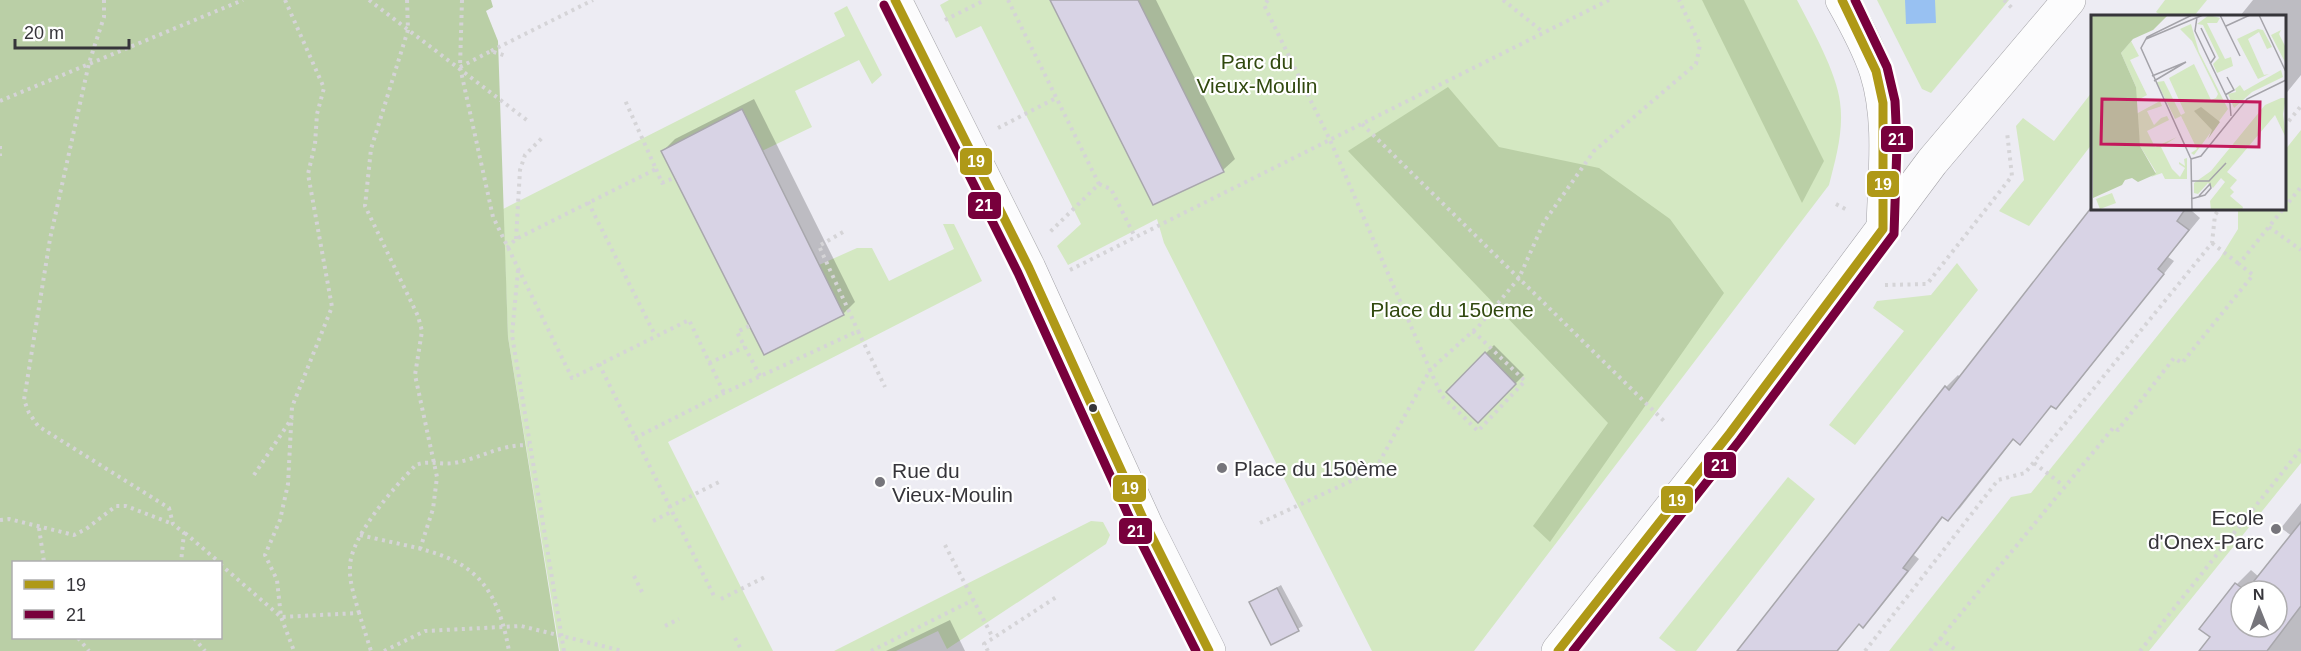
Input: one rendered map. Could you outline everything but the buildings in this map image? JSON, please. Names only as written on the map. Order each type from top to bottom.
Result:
[{"type":"street","points":[[895,0],[1029,268],[1147,527],[1208,649]]},
{"type":"street","points":[[1842,0],[1876,71],[1883,103],[1886,144],[1883,229]]},
{"type":"street","points":[[1558,651],[1730,433],[1932,162],[2069,0]]},
{"type":"path","points":[[104,0],[104,17],[89,63],[50,239],[24,400],[38,426],[169,508],[173,524]]},
{"type":"path","points":[[0,101],[243,0]]},
{"type":"path","points":[[285,0],[324,88],[317,114],[314,151],[308,174],[332,307],[292,407],[288,484],[280,520],[265,555],[277,580],[281,617],[294,651]]},
{"type":"path","points":[[369,0],[528,121]]},
{"type":"path","points":[[407,0],[408,30],[371,149],[365,206],[418,316],[422,331],[415,375],[437,477],[436,494],[420,549]]},
{"type":"path","points":[[462,0],[460,67],[493,217],[572,378],[688,320],[724,393]]},
{"type":"path","points":[[460,67],[593,0]]},
{"type":"path","points":[[941,21],[985,0]]},
{"type":"path","points":[[1008,0],[1099,184],[1111,189],[1135,237]]},
{"type":"path","points":[[1268,0],[1264,4],[1330,140],[1442,396],[1478,431],[1525,381],[1473,331]]},
{"type":"path","points":[[1503,0],[1543,32]]},
{"type":"path","points":[[1065,273],[1609,0]]},
{"type":"path","points":[[1260,523],[1375,470],[1430,370],[1473,331],[1519,278],[1544,222],[1594,151],[1696,64],[1700,45],[1679,0]]},
{"type":"path","points":[[2004,0],[2012,8]]},
{"type":"path","points":[[491,51],[506,56]]},
{"type":"path","points":[[624,98],[663,183],[675,177]]},
{"type":"path","points":[[995,130],[1056,98]]},
{"type":"path","points":[[2286,125],[2301,106]]},
{"type":"path","points":[[1362,124],[1664,421]]},
{"type":"path","points":[[1884,285],[1927,284],[2012,176],[2007,132]]},
{"type":"path","points":[[516,239],[520,170],[525,155],[544,136]]},
{"type":"path","points":[[0,146],[0,156]]},
{"type":"path","points":[[507,248],[516,239],[656,169]]},
{"type":"path","points":[[1047,235],[1099,184]]},
{"type":"path","points":[[2286,206],[2301,187]]},
{"type":"path","points":[[588,202],[655,335]]},
{"type":"path","points":[[1865,651],[1998,480],[2025,473],[2212,243],[2219,210]]},
{"type":"path","points":[[2239,264],[2282,210]]},
{"type":"path","points":[[2269,227],[2301,250]]},
{"type":"path","points":[[843,232],[819,246],[885,387]]},
{"type":"path","points":[[1930,651],[2114,427],[2118,430],[2174,358],[2182,363],[2253,275],[2212,243]]},
{"type":"path","points":[[518,270],[512,335],[564,651]]},
{"type":"path","points":[[749,326],[737,332],[760,376]]},
{"type":"path","points":[[635,438],[724,393],[858,331]]},
{"type":"path","points":[[709,363],[745,347]]},
{"type":"path","points":[[599,364],[714,596]]},
{"type":"path","points":[[254,475],[292,418]]},
{"type":"path","points":[[371,651],[359,613],[350,564],[353,549],[360,535],[416,465],[456,462],[508,445],[529,445]]},
{"type":"path","points":[[2140,651],[2301,449]]},
{"type":"path","points":[[2034,463],[2064,486]]},
{"type":"path","points":[[654,521],[670,509],[719,482]]},
{"type":"path","points":[[0,520],[9,519],[74,535],[117,506],[126,506],[173,524],[218,561]]},
{"type":"path","points":[[39,528],[44,561]]},
{"type":"path","points":[[181,561],[184,533]]},
{"type":"path","points":[[360,535],[420,549],[466,565],[483,583],[495,601],[505,626],[509,651]]},
{"type":"path","points":[[945,545],[993,638]]},
{"type":"path","points":[[222,565],[281,617],[359,613]]},
{"type":"path","points":[[634,576],[642,592]]},
{"type":"path","points":[[721,599],[765,577]]},
{"type":"path","points":[[988,651],[984,644],[1058,596]]},
{"type":"path","points":[[871,651],[973,600]]},
{"type":"path","points":[[664,626],[679,619]]},
{"type":"path","points":[[384,651],[425,631],[521,626],[623,651]]},
{"type":"path","points":[[735,638],[742,651]]},
{"type":"path","points":[[1940,638],[1957,651]]},
{"type":"path","points":[[79,639],[89,651]]},
{"type":"path","points":[[195,639],[205,651]]},
{"type":"green space","points":[[0,0],[491,0],[493,7],[486,11],[498,41],[508,337],[559,651],[0,651]]},
{"type":"green space","name":"Place du 150eme","points":[[949,0],[1050,0],[1153,205],[1223,171],[1138,0],[1797,0],[1823,50],[1838,90],[1841,112],[1839,144],[1829,185],[1474,651],[1372,651],[1164,243],[1157,219],[1068,265],[1057,246],[1081,224],[981,26],[956,38],[940,5]]},
{"type":"green space","points":[[1702,0],[1744,0],[1824,161],[1802,203]]},
{"type":"green space","points":[[1877,0],[2009,0],[1931,93],[1922,89]]},
{"type":"green space","points":[[2165,0],[2207,0],[2195,15],[2160,15],[2156,12]]},
{"type":"green space","points":[[847,6],[882,75],[872,84],[859,60],[795,91],[812,127],[762,151],[742,110],[661,151],[764,355],[819,265],[857,248],[872,248],[889,281],[954,249],[943,224],[954,224],[982,281],[668,442],[773,651],[560,651],[508,337],[503,209],[845,36],[834,13]]},
{"type":"green space","points":[[1448,87],[1499,147],[1599,168],[1670,219],[1724,293],[1550,542],[1533,526],[1608,423],[1348,151]]},
{"type":"green space","points":[[2091,93],[2091,145],[2029,226],[1999,211],[2024,180],[2016,126],[2023,118],[2054,141]]},
{"type":"green space","points":[[2301,130],[2301,463],[2149,651],[1889,651],[2011,497],[2031,493],[2220,258],[2238,229],[2238,210],[2286,210],[2286,149]]},
{"type":"green space","points":[[1957,263],[1978,290],[1855,445],[1829,425],[1904,331],[1873,308],[1877,301],[1931,295]]},
{"type":"green space","points":[[1788,477],[1815,499],[1696,651],[1676,651],[1659,638]]},
{"type":"green space","points":[[1091,521],[1103,522],[1110,535],[1106,544],[947,649],[938,631],[896,651],[834,651]]},
{"type":"water","points":[[1905,0],[1935,0],[1936,23],[1906,24]]},
{"type":"transit line","name":"19","points":[[895,0],[1029,268],[1147,527],[1209,651]]},
{"type":"transit line","name":"19","points":[[1558,651],[1730,433],[1883,229],[1883,103],[1876,71],[1842,0]]},
{"type":"transit line","name":"21","points":[[1573,651],[1740,440],[1894,234],[1897,144],[1895,101],[1887,67],[1855,0]]},
{"type":"transit line","name":"21","points":[[884,5],[1018,273],[1136,532],[1196,651]]},
{"type":"place","name":"Place du 150ème","points":[[1222,468]]},
{"type":"place","name":"Rue du Vieux-Moulin","points":[[880,482]]},
{"type":"place","name":"Ecole d'Onex-Parc","points":[[2276,529]]},
{"type":"park label","name":"Parc du Vieux-Moulin","points":[[1257,73]]}]
